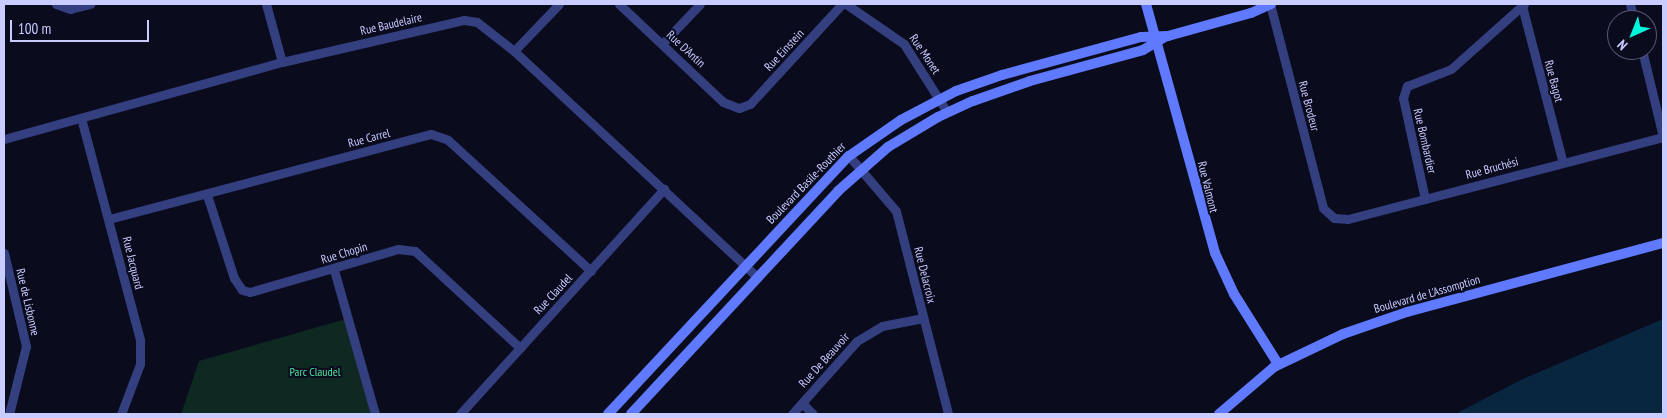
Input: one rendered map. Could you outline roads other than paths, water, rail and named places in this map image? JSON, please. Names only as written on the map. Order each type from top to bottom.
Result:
[{"type":"street","points":[[56,4],[70,9],[90,4]]},
{"type":"street","points":[[266,4],[282,62]]},
{"type":"street","points":[[514,51],[558,4]]},
{"type":"street","name":"Rue D'Antin","points":[[619,4],[723,102],[739,108]]},
{"type":"street","points":[[662,44],[700,4]]},
{"type":"street","name":"Rue Monet","points":[[844,4],[904,44],[947,112]]},
{"type":"street","name":"Rue Einstein","points":[[739,108],[750,104],[844,4]]},
{"type":"street","name":"Rue Valmont","points":[[1146,4],[1214,253],[1234,294],[1278,364]]},
{"type":"street","name":"Boulevard Basile-Routhier","points":[[608,414],[745,265],[849,156],[891,126],[939,99],[1014,71],[1141,37],[1157,39],[1251,13],[1270,4]]},
{"type":"street","name":"Rue Brodeur","points":[[1270,4],[1323,208],[1328,213]]},
{"type":"street","name":"Rue Bagot","points":[[1523,5],[1563,163]]},
{"type":"street","name":"Rue Bombardier","points":[[1425,199],[1403,98],[1406,86],[1451,70],[1523,5]]},
{"type":"street","name":"Rue Baudelaire","points":[[4,139],[282,62],[464,20],[484,26],[514,51],[757,277]]},
{"type":"street","name":"Boulevard Basile-Routhier","points":[[631,414],[757,277],[860,170],[897,141],[947,112],[1006,89],[1144,50],[1157,39]]},
{"type":"street","points":[[1644,60],[1663,137]]},
{"type":"street","name":"Rue Jacquard","points":[[81,118],[140,340],[140,364],[121,414]]},
{"type":"street","name":"Rue Carrel","points":[[109,219],[207,195],[432,134],[448,140],[591,272]]},
{"type":"street","name":"Rue Bruchési","points":[[1328,213],[1334,218],[1348,219],[1663,137]]},
{"type":"street","name":"Rue Delacroix","points":[[849,156],[896,211],[948,414]]},
{"type":"street","name":"Rue Claudel","points":[[460,414],[591,272],[664,189]]},
{"type":"street","name":"Rue Chopin","points":[[207,195],[234,278],[242,290],[250,292],[334,270],[398,249],[415,251],[520,348]]},
{"type":"street","name":"Boulevard de L'Assomption","points":[[1219,414],[1278,364],[1377,321],[1663,243]]},
{"type":"street","name":"Rue de Lisbonne","points":[[4,253],[26,346],[12,413]]},
{"type":"street","points":[[334,270],[375,414]]},
{"type":"street","name":"Rue De Beauvoir","points":[[792,414],[865,336],[882,326],[922,318]]},
{"type":"street","name":"Rue De Beauvoir","points":[[802,403],[814,414]]},
{"type":"water","points":[[1663,319],[1663,414],[1455,414],[1523,379]]},
{"type":"park label","name":"Parc Claudel","points":[[315,372]]}]
